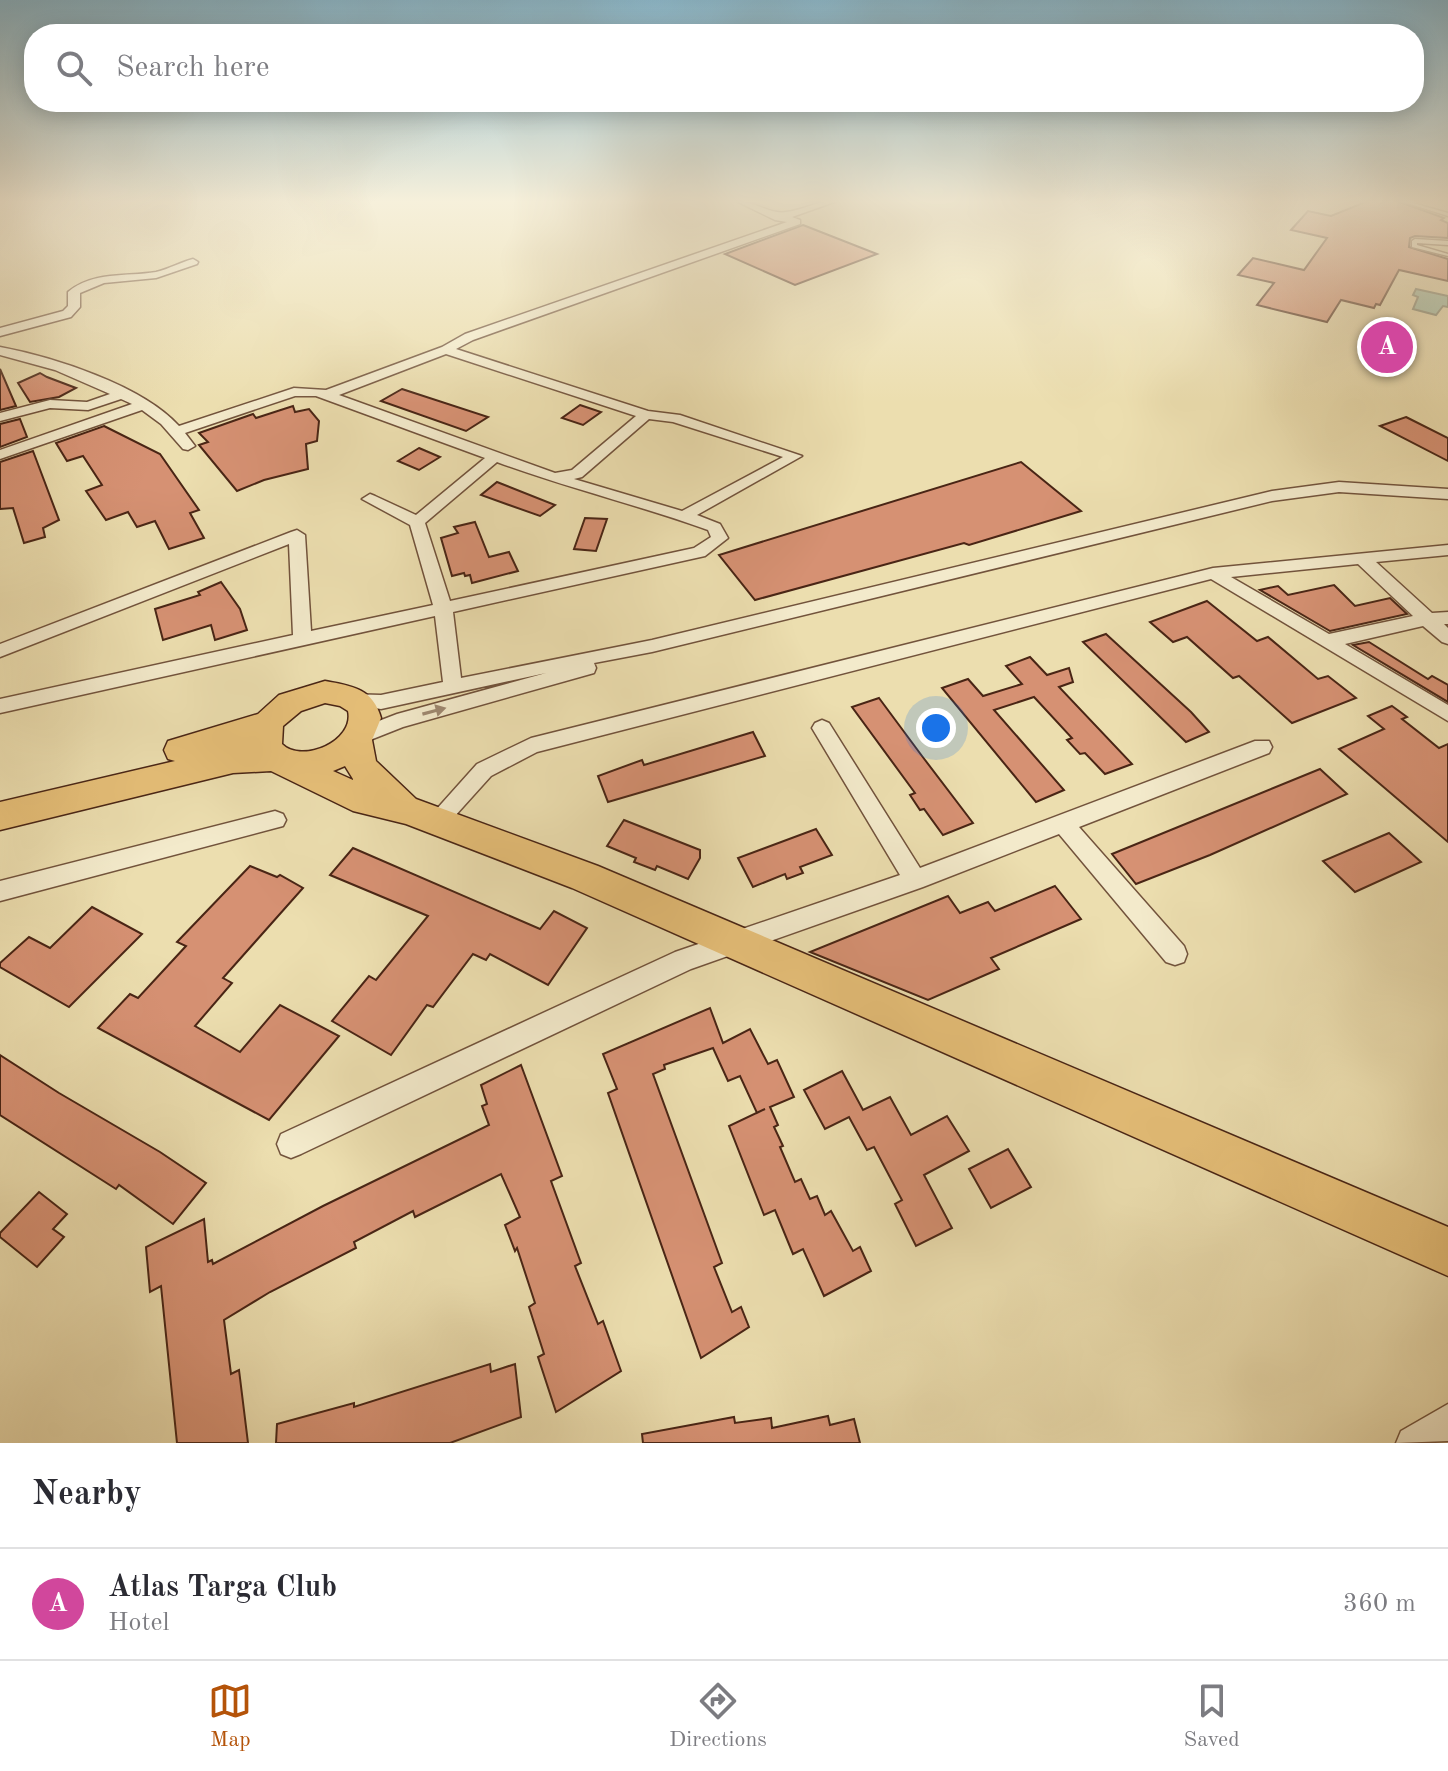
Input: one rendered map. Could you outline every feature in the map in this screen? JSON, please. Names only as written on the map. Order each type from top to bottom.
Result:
[{"type":"main road","points":[[0,795],[219,741],[269,723],[293,701],[310,695],[340,693],[355,699],[366,713],[358,739],[359,765],[368,777],[423,816]]},
{"type":"main road","points":[[269,723],[264,736],[265,748],[279,761],[365,801],[423,816],[585,877],[1448,1252]]},
{"type":"main road","points":[[0,816],[233,760],[321,763],[337,756],[358,739]]},
{"type":"street","points":[[0,332],[67,314],[74,307],[74,292],[84,286],[118,276],[156,275],[175,268]]},
{"type":"street","points":[[329,394],[446,350],[469,337],[657,268]]},
{"type":"street","points":[[446,350],[646,415],[675,418],[795,456],[684,516]]},
{"type":"street","points":[[0,351],[25,356],[142,405],[163,417],[188,446]]},
{"type":"street","points":[[0,706],[699,552],[720,538],[714,527],[554,478],[329,394],[294,392],[175,432]]},
{"type":"street","points":[[0,417],[50,404],[88,406],[119,395]]},
{"type":"street","points":[[0,455],[142,405]]},
{"type":"street","points":[[554,478],[577,474],[646,415]]},
{"type":"street","points":[[417,522],[495,457]]},
{"type":"street","points":[[355,699],[381,702],[652,646],[1272,496],[1339,487],[1448,494]]},
{"type":"street","points":[[370,499],[417,522],[443,607],[453,686]]},
{"type":"street","points":[[0,651],[297,535],[302,638]]},
{"type":"street","points":[[423,816],[484,770],[531,746],[1213,573],[1448,550]]},
{"type":"street","points":[[1360,557],[1448,638]]},
{"type":"street","points":[[1213,573],[1448,714]]},
{"type":"street","points":[[1328,641],[1426,619],[1448,618]]},
{"type":"street","points":[[358,739],[397,721],[560,677],[652,646]]},
{"type":"street","points":[[822,728],[915,880]]},
{"type":"street","points":[[291,1144],[684,960],[915,880],[1262,747]]},
{"type":"street","points":[[0,891],[275,820]]},
{"type":"street","points":[[1063,824],[1175,954]]},
{"type":"street","points":[[1413,1443],[1448,1421]]},
{"type":"shaded area","points":[[1416,289],[1448,296],[1448,307],[1443,306],[1436,315],[1413,309],[1418,297],[1413,295]]},
{"type":"building","points":[[757,268],[839,268],[795,285]]},
{"type":"building","points":[[1244,268],[1448,268],[1448,281],[1399,270],[1380,305],[1376,304],[1374,308],[1341,300],[1327,322],[1257,305],[1274,283],[1238,275]]},
{"type":"building","points":[[0,369],[16,406],[0,410]]},
{"type":"building","points":[[40,373],[76,388],[59,397],[30,402],[18,383]]},
{"type":"building","points":[[402,389],[488,417],[466,431],[381,401]]},
{"type":"building","points":[[580,405],[601,412],[583,425],[562,418]]},
{"type":"building","points":[[293,406],[295,412],[309,409],[319,421],[317,441],[306,444],[308,469],[264,480],[237,491],[199,445],[208,442],[199,433],[253,414],[256,418]]},
{"type":"building","points":[[1406,417],[1448,438],[1448,461],[1380,426]]},
{"type":"building","points":[[20,419],[27,437],[0,447],[0,424]]},
{"type":"building","points":[[104,426],[160,454],[199,510],[190,513],[204,538],[169,549],[155,521],[137,527],[128,512],[106,520],[86,491],[102,485],[83,456],[67,461],[56,443]]},
{"type":"building","points":[[419,448],[440,457],[419,470],[398,461]]},
{"type":"building","points":[[33,451],[59,520],[43,528],[45,537],[24,543],[13,508],[0,509],[0,462]]},
{"type":"building","points":[[1021,462],[1081,511],[969,545],[964,543],[755,600],[719,555]]},
{"type":"building","points":[[497,482],[555,505],[540,516],[481,495]]},
{"type":"building","points":[[585,518],[607,519],[596,551],[574,549]]},
{"type":"building","points":[[475,522],[489,557],[509,552],[518,571],[472,583],[470,575],[452,576],[441,538],[458,533],[454,527]]},
{"type":"building","points":[[221,582],[240,609],[247,630],[215,640],[211,625],[163,640],[155,609],[200,595],[198,592]]},
{"type":"building","points":[[1334,585],[1355,606],[1390,598],[1407,614],[1330,631],[1260,590],[1278,586],[1288,595]]},
{"type":"building","points":[[1207,601],[1257,641],[1268,637],[1318,679],[1328,676],[1356,698],[1292,723],[1239,676],[1233,678],[1187,637],[1173,642],[1150,622]]},
{"type":"building","points":[[1106,634],[1209,732],[1186,742],[1083,642]]},
{"type":"building","points":[[1369,642],[1428,679],[1432,676],[1448,685],[1448,702],[1353,645]]},
{"type":"building","points":[[1030,657],[1047,675],[1069,668],[1073,682],[1059,687],[1132,764],[1105,774],[1067,740],[1072,738],[1034,697],[994,710],[1064,790],[1036,802],[942,688],[968,679],[983,696],[1022,684],[1006,666]]},
{"type":"building","points":[[879,698],[973,823],[943,835],[924,809],[920,810],[910,795],[915,793],[852,707]]},
{"type":"building","points":[[1392,706],[1407,717],[1402,719],[1439,748],[1448,744],[1448,842],[1339,749],[1384,729],[1368,716]]},
{"type":"building","points":[[753,732],[765,756],[608,802],[598,776],[642,760],[644,765]]},
{"type":"building","points":[[1320,769],[1347,794],[1210,855],[1136,884],[1112,854]]},
{"type":"building","points":[[624,820],[700,850],[700,858],[688,879],[657,866],[655,870],[634,862],[636,858],[607,846]]},
{"type":"building","points":[[816,829],[832,855],[800,867],[803,873],[787,879],[785,874],[753,887],[738,858]]},
{"type":"building","points":[[1389,833],[1421,862],[1355,892],[1323,861]]},
{"type":"building","points":[[353,848],[540,929],[554,911],[587,928],[548,985],[490,954],[486,960],[473,954],[433,1007],[427,1005],[391,1055],[332,1021],[369,976],[376,980],[428,916],[330,875]]},
{"type":"building","points":[[250,866],[277,877],[280,875],[303,888],[223,978],[232,983],[195,1026],[240,1052],[280,1005],[339,1036],[269,1120],[98,1028],[130,994],[138,998],[186,946],[177,942]]},
{"type":"building","points":[[1055,886],[1081,919],[991,958],[999,969],[928,1000],[810,952],[948,896],[960,913],[988,902],[995,911]]},
{"type":"building","points":[[92,907],[142,934],[69,1007],[0,967],[0,963],[29,937],[50,948]]},
{"type":"building","points":[[710,1008],[723,1043],[750,1029],[768,1064],[777,1060],[794,1097],[770,1107],[778,1125],[774,1127],[783,1146],[780,1147],[795,1182],[801,1179],[810,1199],[817,1196],[825,1215],[831,1211],[853,1251],[860,1247],[871,1271],[824,1296],[803,1249],[793,1254],[775,1210],[764,1215],[729,1126],[757,1113],[740,1076],[728,1081],[713,1048],[664,1065],[665,1069],[653,1074],[722,1263],[714,1267],[732,1312],[741,1307],[749,1327],[701,1358],[608,1093],[617,1089],[603,1054]]},
{"type":"building","points":[[0,1055],[206,1183],[173,1224],[119,1185],[116,1189],[0,1115]]},
{"type":"building","points":[[521,1065],[562,1176],[551,1181],[581,1263],[575,1266],[598,1324],[603,1321],[621,1371],[556,1412],[538,1357],[544,1354],[529,1307],[535,1303],[517,1248],[515,1251],[505,1225],[520,1217],[501,1174],[415,1217],[413,1211],[354,1242],[356,1248],[270,1292],[224,1320],[231,1374],[239,1370],[248,1443],[177,1443],[161,1286],[150,1292],[146,1247],[204,1219],[208,1262],[212,1260],[213,1264],[489,1125],[482,1106],[487,1104],[481,1085]]},
{"type":"building","points":[[842,1071],[863,1110],[890,1097],[911,1135],[947,1116],[969,1151],[924,1175],[952,1228],[916,1246],[895,1204],[902,1200],[874,1147],[867,1150],[849,1117],[825,1129],[804,1090]]},
{"type":"building","points":[[1008,1149],[1031,1187],[991,1208],[969,1169]]},
{"type":"building","points":[[39,1192],[67,1214],[53,1229],[64,1237],[37,1267],[0,1237],[0,1233]]},
{"type":"building","points":[[490,1364],[491,1372],[515,1364],[521,1417],[450,1443],[276,1443],[277,1424],[354,1403],[354,1407]]},
{"type":"building","points":[[828,1416],[830,1425],[854,1419],[860,1443],[643,1443],[642,1434],[734,1417],[735,1423],[771,1418],[772,1428]]},
{"type":"place","name":"Atlas Targa Club","points":[[1387,347]]}]
